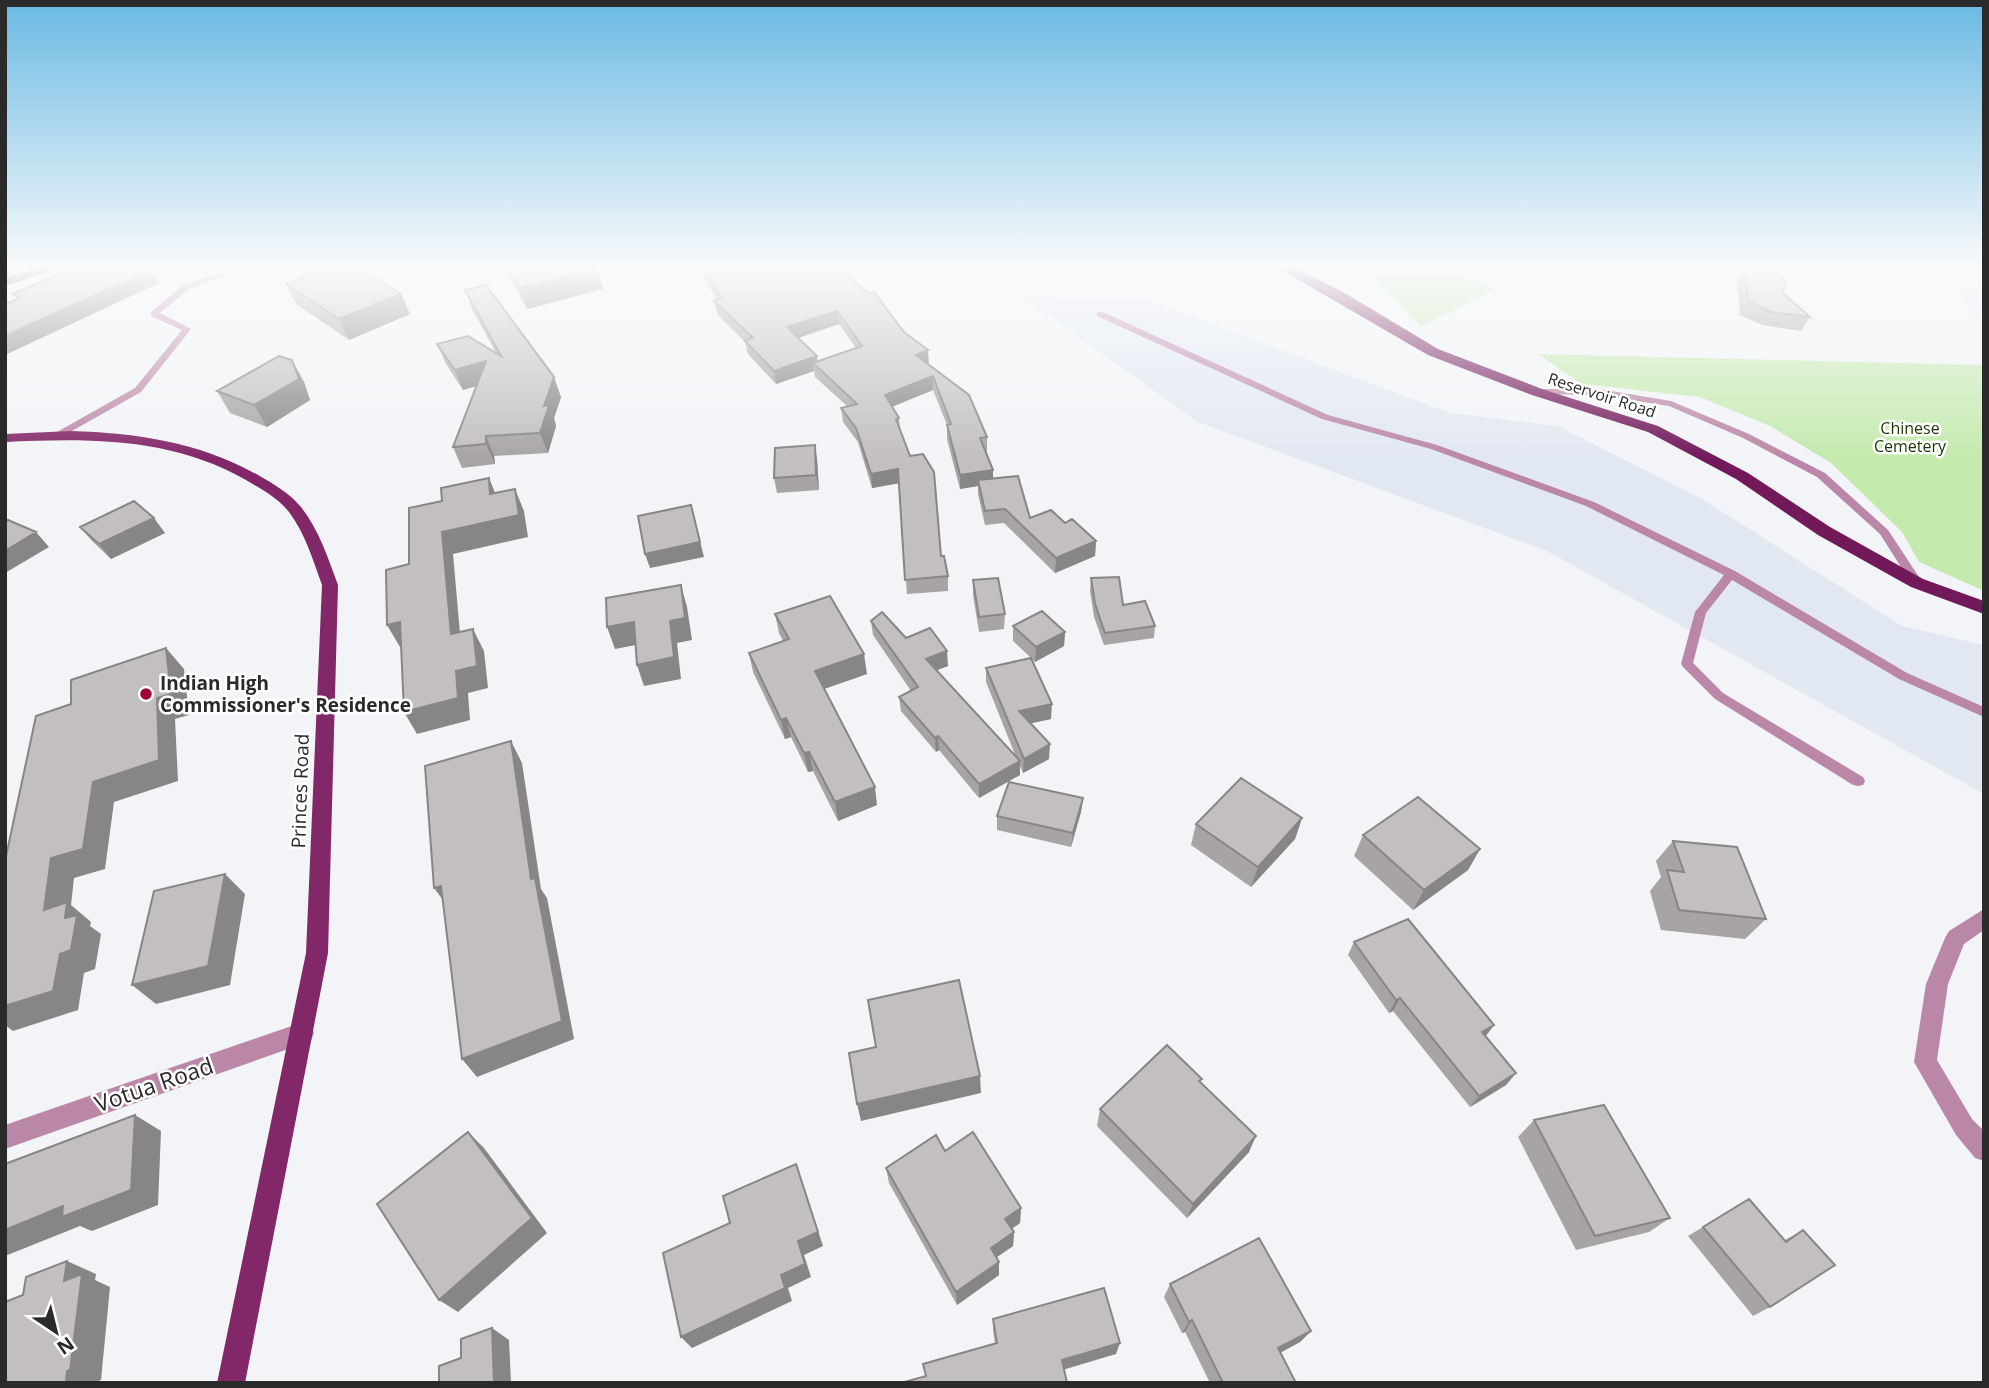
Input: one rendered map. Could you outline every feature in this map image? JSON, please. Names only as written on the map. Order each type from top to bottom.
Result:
[{"type":"highway","name":"Reservoir Road","points":[[1392,330],[1405,338],[1537,392],[1653,429],[1742,476],[1824,531],[1917,583],[1984,608]]},
{"type":"main road","name":"Princes Road","points":[[5,438],[60,435],[131,436],[197,452],[246,473],[286,500],[314,540],[330,585],[317,953],[303,1032],[258,1237],[231,1383]]},
{"type":"street","points":[[1984,918],[1956,938],[1937,984],[1925,1062],[1964,1127],[1984,1149]]},
{"type":"street","name":"Votua Road","points":[[5,1137],[303,1032]]},
{"type":"lane","points":[[60,435],[138,390],[186,330]]},
{"type":"lane","points":[[1135,330],[1325,416],[1434,447],[1590,504],[1731,574],[1903,676],[1984,712]]},
{"type":"lane","points":[[1537,392],[1599,392],[1671,404],[1746,436],[1821,475],[1884,532],[1917,583]]},
{"type":"lane","points":[[1731,574],[1701,612],[1687,664],[1719,696],[1858,781]]},
{"type":"shaded area","points":[[1069,330],[1228,330],[1450,413],[1558,426],[1702,499],[1902,626],[1984,645],[1984,794],[1547,551],[1198,422]]},
{"type":"green space","name":"Chinese Cemetery","points":[[1538,354],[1984,365],[1984,591],[1919,562],[1902,532],[1831,463],[1770,426],[1700,397],[1582,384]]},
{"type":"building","points":[[5,330],[19,330],[5,336]]},
{"type":"building","points":[[487,330],[519,330],[554,377],[544,406],[549,405],[540,433],[486,436],[486,444],[453,447],[486,361],[455,370],[437,344],[468,336],[501,356]]},
{"type":"building","points":[[744,330],[790,330],[817,356],[774,371],[745,341],[753,338]]},
{"type":"building","points":[[850,330],[902,330],[928,350],[916,355],[969,395],[987,437],[980,438],[993,470],[960,475],[947,425],[951,424],[933,376],[885,395],[899,418],[896,419],[910,456],[923,454],[934,472],[941,556],[944,556],[948,576],[905,580],[898,469],[871,474],[856,428],[841,408],[857,404],[813,363],[862,346]]},
{"type":"building","points":[[279,356],[292,360],[299,379],[254,405],[217,391]]},
{"type":"building","points":[[815,445],[816,475],[774,478],[775,448]]},
{"type":"building","points":[[1018,476],[1030,518],[1051,510],[1065,523],[1072,519],[1096,541],[1056,558],[1005,509],[985,511],[978,480]]},
{"type":"building","points":[[489,478],[490,494],[515,489],[519,515],[442,532],[451,634],[473,629],[477,666],[456,671],[458,698],[404,712],[400,622],[387,625],[386,570],[409,564],[409,508],[442,501],[441,488]]},
{"type":"building","points":[[134,501],[154,518],[99,544],[80,527]]},
{"type":"building","points":[[691,505],[700,542],[645,554],[638,516]]},
{"type":"building","points":[[8,520],[36,532],[5,551],[5,522]]},
{"type":"building","points":[[1119,577],[1123,605],[1145,601],[1155,626],[1105,633],[1095,604],[1091,578]]},
{"type":"building","points":[[998,578],[1005,614],[979,617],[973,580]]},
{"type":"building","points":[[681,585],[685,618],[670,621],[674,657],[637,665],[634,622],[607,627],[606,598]]},
{"type":"building","points":[[830,596],[864,654],[815,671],[875,787],[835,802],[809,752],[804,753],[786,718],[781,720],[749,653],[789,639],[775,614]]},
{"type":"building","points":[[1042,611],[1065,632],[1036,647],[1013,626]]},
{"type":"building","points":[[882,612],[906,638],[930,628],[947,651],[926,659],[1020,761],[979,784],[938,736],[935,738],[899,697],[918,687],[871,621]]},
{"type":"building","points":[[166,648],[171,694],[157,698],[159,760],[93,782],[83,849],[51,858],[44,910],[67,902],[65,918],[77,915],[71,950],[60,954],[53,991],[5,1006],[5,861],[36,716],[71,704],[71,680]]},
{"type":"building","points":[[1031,658],[1052,704],[1019,711],[1050,744],[1024,759],[986,668]]},
{"type":"building","points":[[511,741],[531,879],[535,878],[562,1021],[462,1059],[441,886],[434,888],[425,766]]},
{"type":"building","points":[[1241,778],[1302,818],[1258,867],[1196,824]]},
{"type":"building","points":[[1009,782],[1083,798],[1073,833],[997,816]]},
{"type":"building","points":[[1418,797],[1480,849],[1424,890],[1363,835]]},
{"type":"building","points":[[1673,841],[1737,847],[1766,919],[1679,910],[1667,870],[1684,872]]},
{"type":"building","points":[[225,874],[208,966],[132,985],[154,891]]},
{"type":"building","points":[[1408,919],[1494,1025],[1482,1032],[1516,1073],[1479,1096],[1400,998],[1396,1000],[1354,942]]},
{"type":"building","points":[[959,980],[980,1076],[857,1104],[849,1053],[876,1047],[868,1000]]},
{"type":"building","points":[[1167,1045],[1202,1079],[1199,1081],[1256,1136],[1193,1204],[1100,1109]]},
{"type":"building","points":[[1604,1105],[1670,1218],[1595,1236],[1534,1120]]},
{"type":"building","points":[[135,1115],[131,1190],[62,1217],[63,1206],[5,1230],[5,1164]]},
{"type":"building","points":[[468,1132],[532,1218],[439,1300],[377,1204]]},
{"type":"building","points":[[973,1132],[1021,1208],[1005,1219],[1014,1232],[991,1248],[999,1262],[956,1292],[886,1168],[936,1135],[945,1151]]},
{"type":"building","points":[[796,1164],[818,1232],[798,1241],[805,1264],[781,1275],[785,1288],[681,1337],[663,1253],[730,1223],[723,1196]]},
{"type":"building","points":[[1749,1199],[1786,1242],[1803,1230],[1835,1265],[1770,1307],[1703,1227]]},
{"type":"building","points":[[1259,1238],[1311,1331],[1278,1348],[1296,1383],[1223,1383],[1192,1320],[1189,1322],[1170,1284]]},
{"type":"building","points":[[67,1261],[64,1281],[82,1274],[66,1383],[5,1383],[5,1302],[23,1295],[26,1277]]},
{"type":"building","points":[[1104,1288],[1120,1343],[1062,1360],[1067,1383],[901,1383],[926,1376],[923,1364],[997,1343],[993,1319]]},
{"type":"building","points":[[492,1328],[494,1383],[439,1383],[439,1366],[461,1358],[461,1339]]},
{"type":"place","name":"Indian High Commissioner's Residence","points":[[146,694]]}]
